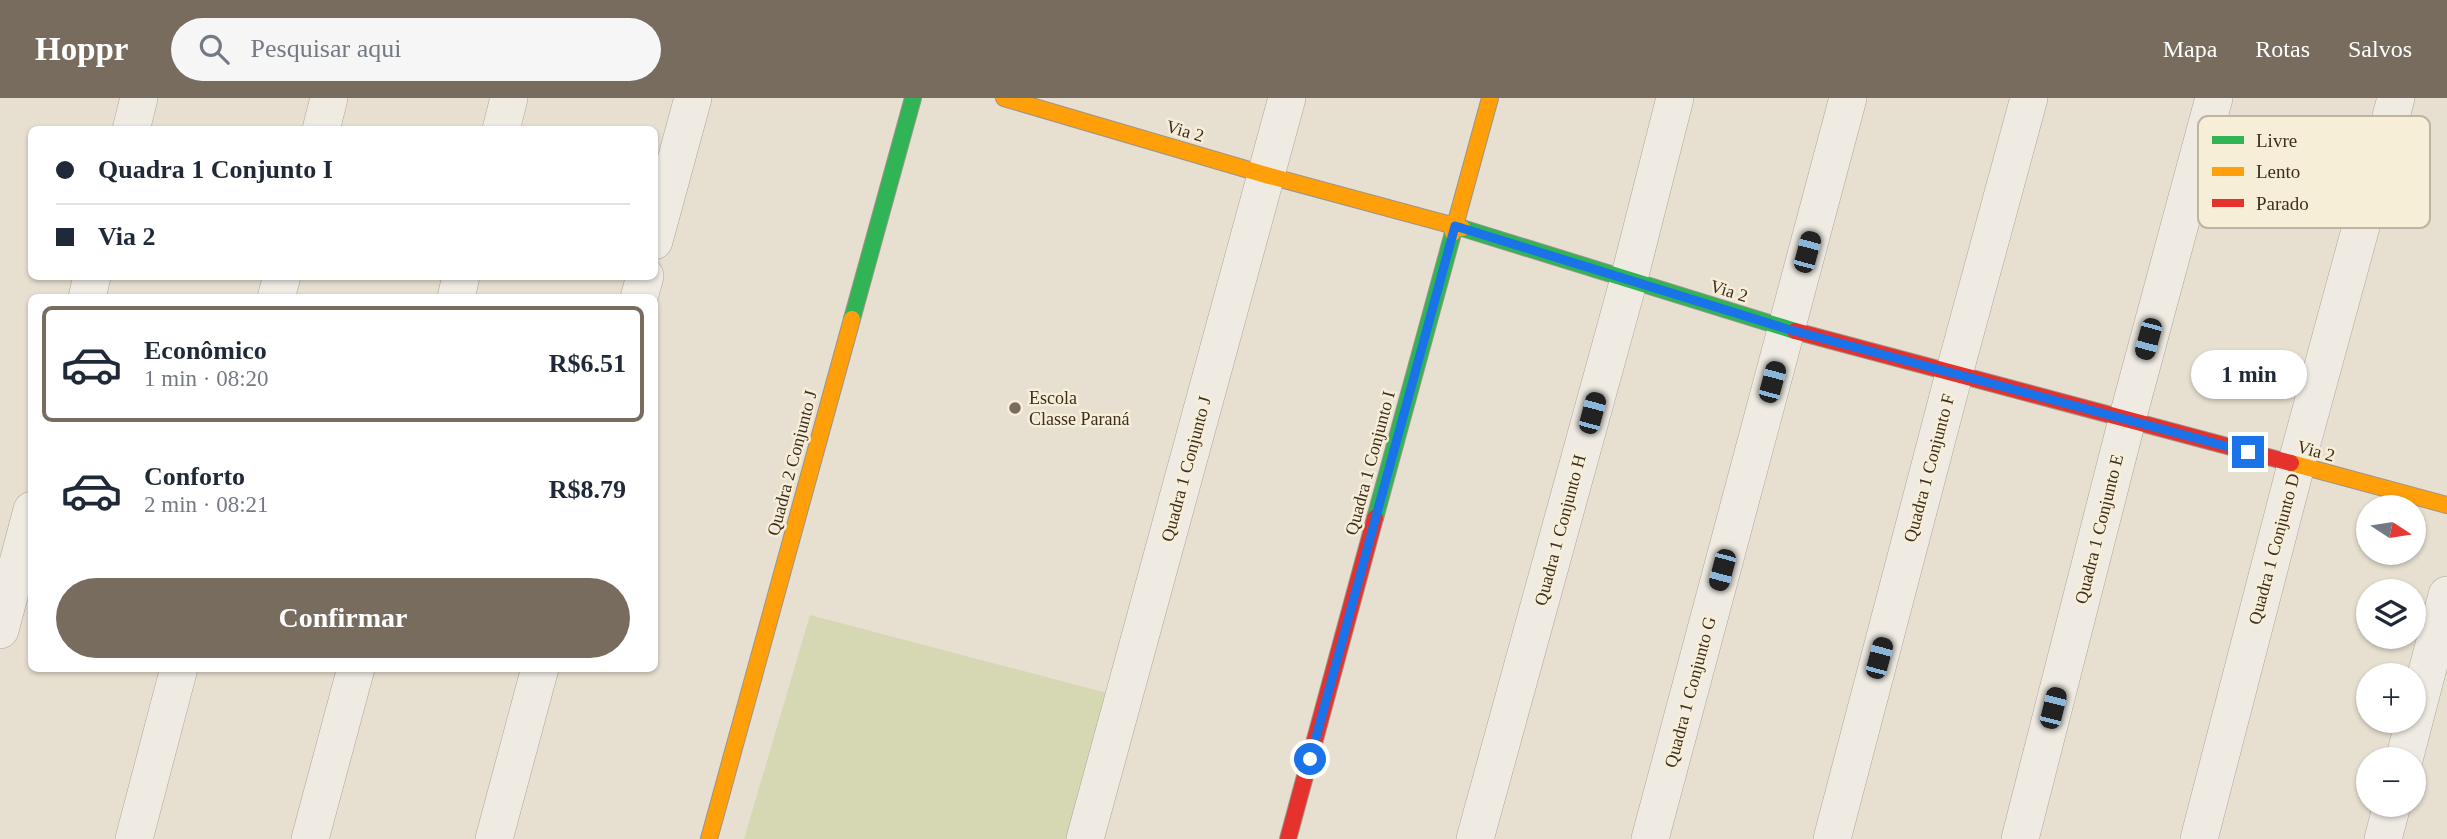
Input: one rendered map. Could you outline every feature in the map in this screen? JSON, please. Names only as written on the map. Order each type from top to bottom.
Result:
[{"type":"street","points":[[132,126],[139,98]]},
{"type":"street","points":[[322,126],[329,98]]},
{"type":"street","points":[[501,126],[509,98]]},
{"type":"street","points":[[658,226],[693,98]]},
{"type":"street","name":"Quadra 2 Conjunto J","points":[[709,839],[913,98]]},
{"type":"street","name":"Via 2","points":[[1004,98],[1266,175],[1455,226],[1787,329],[2447,505]]},
{"type":"street","name":"Quadra 1 Conjunto J","points":[[1085,839],[1287,98]]},
{"type":"street","name":"Quadra 1 Conjunto I","points":[[1288,839],[1490,98]]},
{"type":"street","name":"Quadra 1 Conjunto H","points":[[1475,839],[1629,279],[1675,98]]},
{"type":"street","name":"Quadra 1 Conjunto G","points":[[1650,839],[1848,98]]},
{"type":"street","name":"Quadra 1 Conjunto F","points":[[1832,839],[2029,98]]},
{"type":"street","name":"Quadra 1 Conjunto E","points":[[2209,116],[2214,98]]},
{"type":"street","name":"Quadra 1 Conjunto D","points":[[2391,116],[2396,98]]},
{"type":"street","name":"Quadra 1 Conjunto E","points":[[2020,839],[2127,420],[2198,157]]},
{"type":"street","name":"Quadra 1 Conjunto D","points":[[2199,839],[2361,228]]},
{"type":"street","points":[[0,630],[28,525]]},
{"type":"street","points":[[2407,747],[2447,595]]},
{"type":"street","points":[[134,839],[178,672]]},
{"type":"street","points":[[310,839],[355,672]]},
{"type":"street","points":[[494,839],[539,672]]},
{"type":"street","points":[[2383,839],[2389,817]]},
{"type":"green space","points":[[810,615],[1107,693],[1068,839],[744,839]]},
{"type":"traffic: fast","points":[[852,319],[913,98]]},
{"type":"traffic: fast","points":[[1462,228],[1795,331]]},
{"type":"traffic: fast","points":[[1375,518],[1453,233]]},
{"type":"traffic: slow","points":[[1004,98],[1266,175],[1462,228]]},
{"type":"traffic: slow","points":[[1453,233],[1490,98]]},
{"type":"traffic: slow","points":[[709,839],[852,319]]},
{"type":"traffic: slow","points":[[2291,463],[2447,505]]},
{"type":"traffic: jam","points":[[1795,331],[2291,463]]},
{"type":"traffic: jam","points":[[1288,839],[1375,518]]},
{"type":"place","name":"Escola Classe Paraná","points":[[1015,408]]},
{"type":"route","points":[[1310,759],[1455,226],[1787,329],[2248,452]]}]
